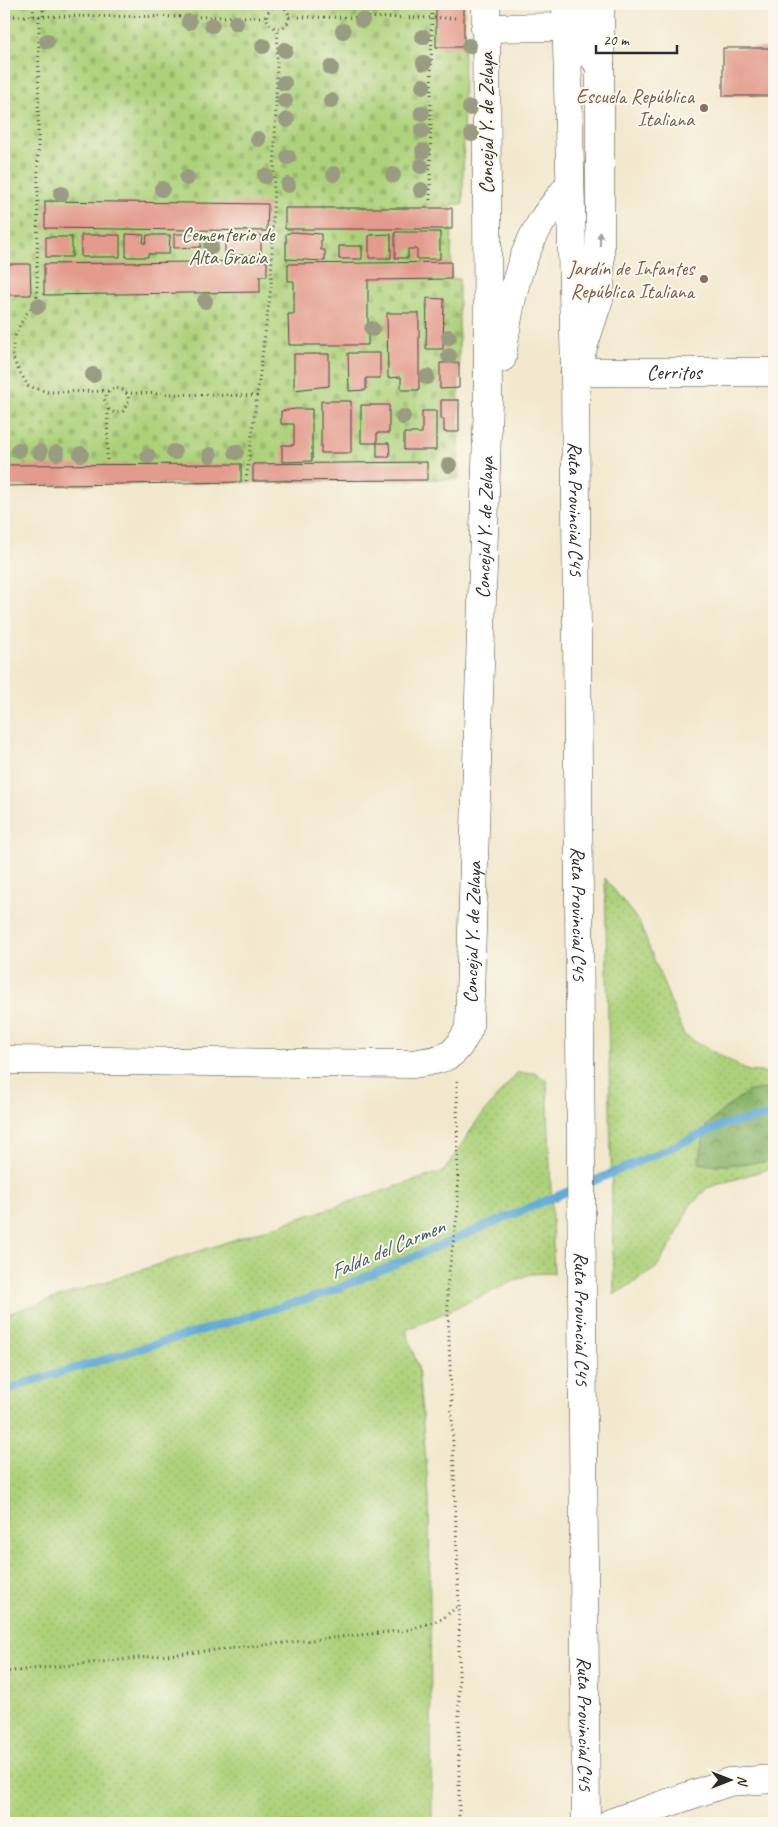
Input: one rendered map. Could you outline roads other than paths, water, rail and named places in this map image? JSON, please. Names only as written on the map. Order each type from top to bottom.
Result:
[{"type":"street","points":[[566,15],[581,21],[595,4]]},
{"type":"street","points":[[575,372],[600,296],[600,4]]},
{"type":"street","points":[[566,15],[600,65]]},
{"type":"street","name":"Concejal Y. de Zelaya","points":[[4,1060],[413,1064],[447,1058],[465,1037],[488,400],[478,16],[566,15]]},
{"type":"street","name":"Ruta Provincial C45","points":[[566,15],[575,372],[586,1823]]},
{"type":"street","points":[[486,486],[506,324],[518,269],[542,221],[570,184]]},
{"type":"street","name":"Cerritos","points":[[575,372],[774,372]]},
{"type":"street","points":[[610,1823],[728,1782],[774,1779]]},
{"type":"waterway","name":"Falda del Carmen","points":[[587,1184],[723,1125],[774,1115]]},
{"type":"waterway","name":"Falda del Carmen","points":[[4,1392],[25,1383],[327,1293],[576,1188]]},
{"type":"place","name":"Escuela República Italiana","points":[[704,108]]},
{"type":"place","name":"Jardín de Infantes República Italiana","points":[[704,279]]},
{"type":"park label","name":"Cementerio de Alta Gracia","points":[[228,246]]}]
